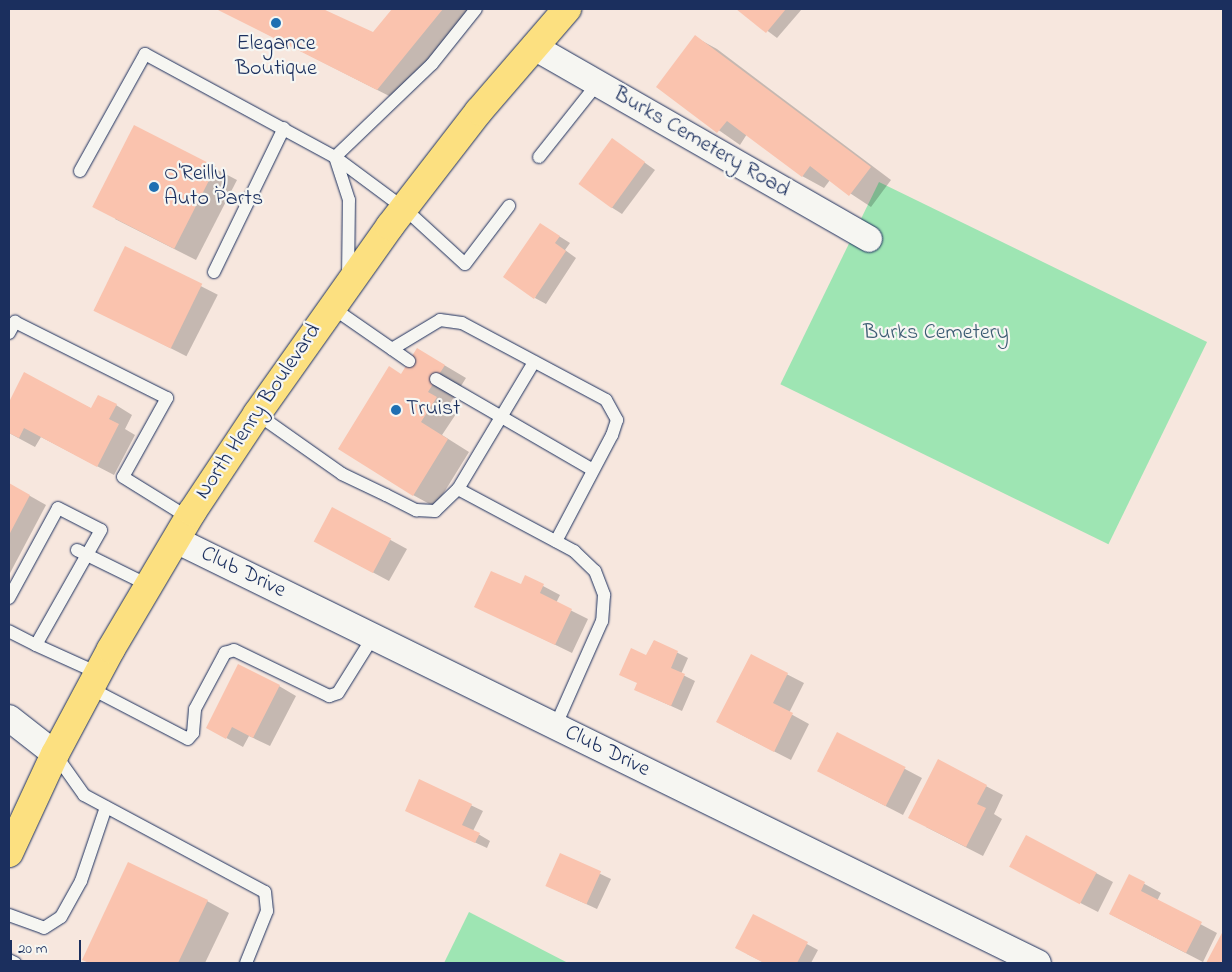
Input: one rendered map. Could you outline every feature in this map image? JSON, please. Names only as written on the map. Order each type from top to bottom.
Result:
[{"type":"highway","name":"North Henry Boulevard","points":[[9,854],[55,754],[94,680],[182,529],[257,414],[330,306],[479,111],[567,9]]},
{"type":"street","name":"Burks Cemetery Road","points":[[534,47],[869,239]]},
{"type":"street","name":"Club Drive","points":[[182,529],[373,637],[1038,963]]},
{"type":"street","points":[[9,718],[55,754]]},
{"type":"lane","points":[[335,157],[432,64],[476,9]]},
{"type":"lane","points":[[80,171],[144,54],[335,157],[405,209],[465,264],[509,206]]},
{"type":"lane","points":[[539,157],[596,84]]},
{"type":"lane","points":[[214,272],[284,128]]},
{"type":"lane","points":[[335,157],[349,200],[348,283]]},
{"type":"lane","points":[[330,306],[409,361]]},
{"type":"lane","points":[[392,348],[440,320],[462,323],[606,400],[617,420],[556,541]]},
{"type":"lane","points":[[9,333],[15,322],[167,398],[123,477],[182,529]]},
{"type":"lane","points":[[257,414],[342,474],[416,510],[434,511],[458,489],[534,362]]},
{"type":"lane","points":[[436,379],[593,470]]},
{"type":"lane","points":[[458,489],[574,551],[595,572],[604,595],[602,621],[595,643],[556,727]]},
{"type":"lane","points":[[9,598],[33,565],[50,537],[58,508],[101,530],[82,553],[36,645]]},
{"type":"lane","points":[[82,553],[148,586]]},
{"type":"lane","points":[[9,631],[36,645],[188,739],[193,733],[194,709],[225,653],[234,650],[329,696],[338,693],[373,637]]},
{"type":"lane","points":[[55,754],[84,795],[265,892],[267,911],[246,963]]},
{"type":"lane","points":[[9,916],[44,928],[61,917],[82,881],[106,807]]},
{"type":"lane","points":[[9,960],[15,963]]},
{"type":"green space","name":"Burks Cemetery","points":[[879,182],[1207,342],[1108,544],[780,384]]},
{"type":"green space","points":[[469,912],[568,963],[444,963]]},
{"type":"building","points":[[216,9],[323,9],[373,32],[392,9],[443,9],[377,90]]},
{"type":"building","points":[[736,9],[786,9],[766,33]]},
{"type":"building","points":[[695,35],[871,167],[849,196],[810,166],[802,177],[727,121],[717,133],[656,87]]},
{"type":"building","name":"O'Reilly Auto Parts","points":[[134,125],[216,167],[174,249],[92,207]]},
{"type":"building","points":[[612,138],[645,162],[612,208],[578,184]]},
{"type":"building","points":[[540,223],[560,236],[555,243],[566,251],[534,299],[503,277]]},
{"type":"building","points":[[125,246],[202,284],[171,348],[93,311]]},
{"type":"building","name":"Truist","points":[[417,348],[445,365],[428,392],[437,397],[421,422],[448,439],[413,496],[338,449],[389,366],[401,374]]},
{"type":"building","points":[[24,372],[91,408],[98,395],[117,404],[109,419],[119,424],[97,467],[24,428],[19,438],[9,433],[9,402]]},
{"type":"building","points":[[9,483],[30,495],[9,535]]},
{"type":"building","points":[[332,507],[391,538],[373,573],[314,541]]},
{"type":"building","points":[[491,571],[521,584],[525,575],[544,584],[540,593],[572,609],[555,645],[474,607]]},
{"type":"building","points":[[654,640],[678,651],[671,668],[685,674],[671,706],[634,690],[637,683],[619,675],[631,648],[646,655]]},
{"type":"building","points":[[751,654],[788,673],[773,703],[793,713],[774,752],[716,722]]},
{"type":"building","points":[[238,664],[280,685],[253,738],[232,727],[226,739],[206,728]]},
{"type":"building","points":[[837,732],[906,767],[886,806],[817,771]]},
{"type":"building","points":[[938,759],[987,785],[977,804],[986,808],[966,847],[908,818]]},
{"type":"building","points":[[419,779],[472,804],[462,825],[480,833],[475,843],[405,811]]},
{"type":"building","points":[[1026,835],[1097,873],[1080,904],[1009,867]]},
{"type":"building","points":[[560,853],[601,871],[586,904],[545,886]]},
{"type":"building","points":[[128,862],[208,900],[178,963],[89,963],[82,960]]},
{"type":"building","points":[[1129,874],[1145,882],[1141,891],[1202,922],[1186,953],[1109,914]]},
{"type":"building","points":[[753,914],[808,942],[797,963],[764,963],[735,948]]},
{"type":"building","points":[[1223,931],[1223,963],[1206,963]]},
{"type":"place","name":"Elegance Boutique","points":[[276,23]]},
{"type":"place","name":"O'Reilly Auto Parts","points":[[154,187]]},
{"type":"place","name":"Truist","points":[[396,410]]}]
